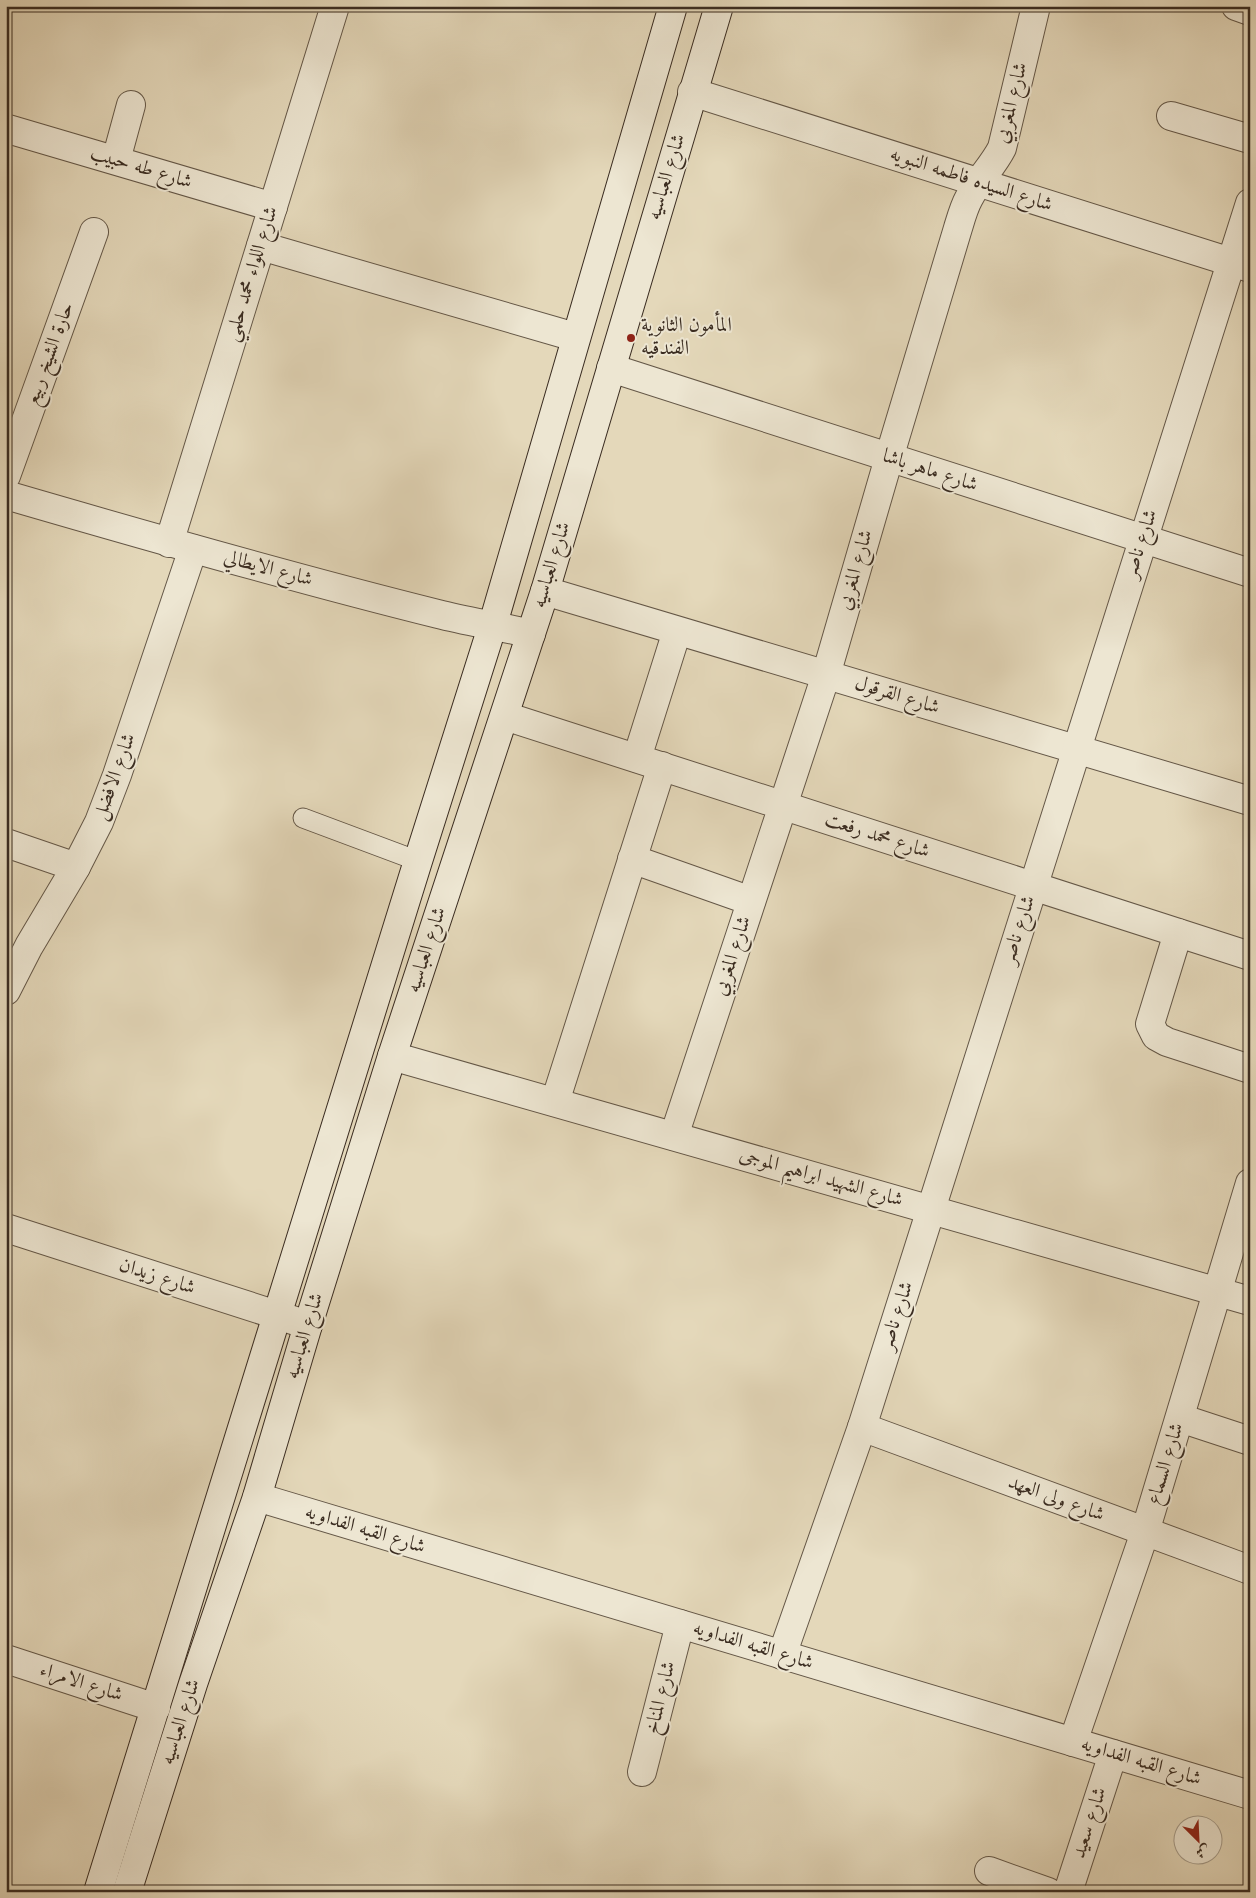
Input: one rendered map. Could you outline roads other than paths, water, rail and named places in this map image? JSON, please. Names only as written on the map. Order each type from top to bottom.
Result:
[{"type":"street","name":"شارع اللواء محمد حلمي","points":[[181,546],[261,246],[335,6]]},
{"type":"street","name":"شارع العباسيه","points":[[98,1892],[493,624],[575,337],[673,6]]},
{"type":"street","name":"شارع العباسيه","points":[[127,1892],[190,1693],[257,1497],[308,1325],[392,1056],[545,592],[718,6]]},
{"type":"street","name":"شارع المغربي","points":[[674,1136],[826,675],[958,228],[969,198],[986,170],[996,160],[1002,148],[1036,6]]},
{"type":"street","points":[[1236,6],[1250,11]]},
{"type":"street","name":"شارع السيده فاطمه النبويه","points":[[692,92],[1240,265]]},
{"type":"street","points":[[116,160],[131,105]]},
{"type":"street","points":[[1171,116],[1250,140]]},
{"type":"street","name":"شارع طه حبيب","points":[[8,129],[273,207]]},
{"type":"street","name":"شارع ناصر","points":[[782,1655],[862,1428],[1143,539],[1240,265],[1250,203]]},
{"type":"street","name":"حارة الشيخ ربيع","points":[[6,476],[94,232]]},
{"type":"street","points":[[261,246],[575,337]]},
{"type":"street","name":"شارع ماهر باشا","points":[[611,368],[1250,573]]},
{"type":"street","name":"شارع الايطالي","points":[[6,495],[181,546],[440,615],[493,624],[531,634]]},
{"type":"street","name":"شارع الافضل","points":[[6,991],[44,919],[88,845],[109,799],[181,546]]},
{"type":"street","name":"شارع القرقول","points":[[545,592],[1250,802]]},
{"type":"street","points":[[637,758],[677,631]]},
{"type":"street","name":"شارع محمد رفعت","points":[[505,716],[1250,956]]},
{"type":"street","points":[[555,1102],[662,766]]},
{"type":"street","points":[[6,843],[76,867]]},
{"type":"street","points":[[632,859],[751,901]]},
{"type":"street","points":[[1178,932],[1150,1024],[1156,1036],[1167,1042],[1250,1069]]},
{"type":"street","name":"شارع الشهيد ابراهيم الموجى","points":[[392,1056],[1250,1301]]},
{"type":"street","name":"شارع السماع","points":[[1073,1742],[1145,1532],[1250,1183]]},
{"type":"street","name":"شارع زيدان","points":[[6,1228],[308,1325]]},
{"type":"street","points":[[1180,1418],[1250,1441]]},
{"type":"street","name":"شارع ولى العهد","points":[[862,1428],[1250,1570]]},
{"type":"street","name":"شارع القبه الفداويه","points":[[257,1497],[1250,1795]]},
{"type":"street","name":"شارع المناخ","points":[[642,1772],[680,1624]]},
{"type":"street","name":"شارع الامراء","points":[[6,1659],[156,1708]]},
{"type":"street","name":"شارع سعيد","points":[[1068,1892],[1113,1754]]},
{"type":"street","points":[[989,1871],[1048,1892]]},
{"type":"lane","points":[[303,818],[418,861]]},
{"type":"place","name":"المأمون الثانوية الفندقيه","points":[[631,338]]}]
